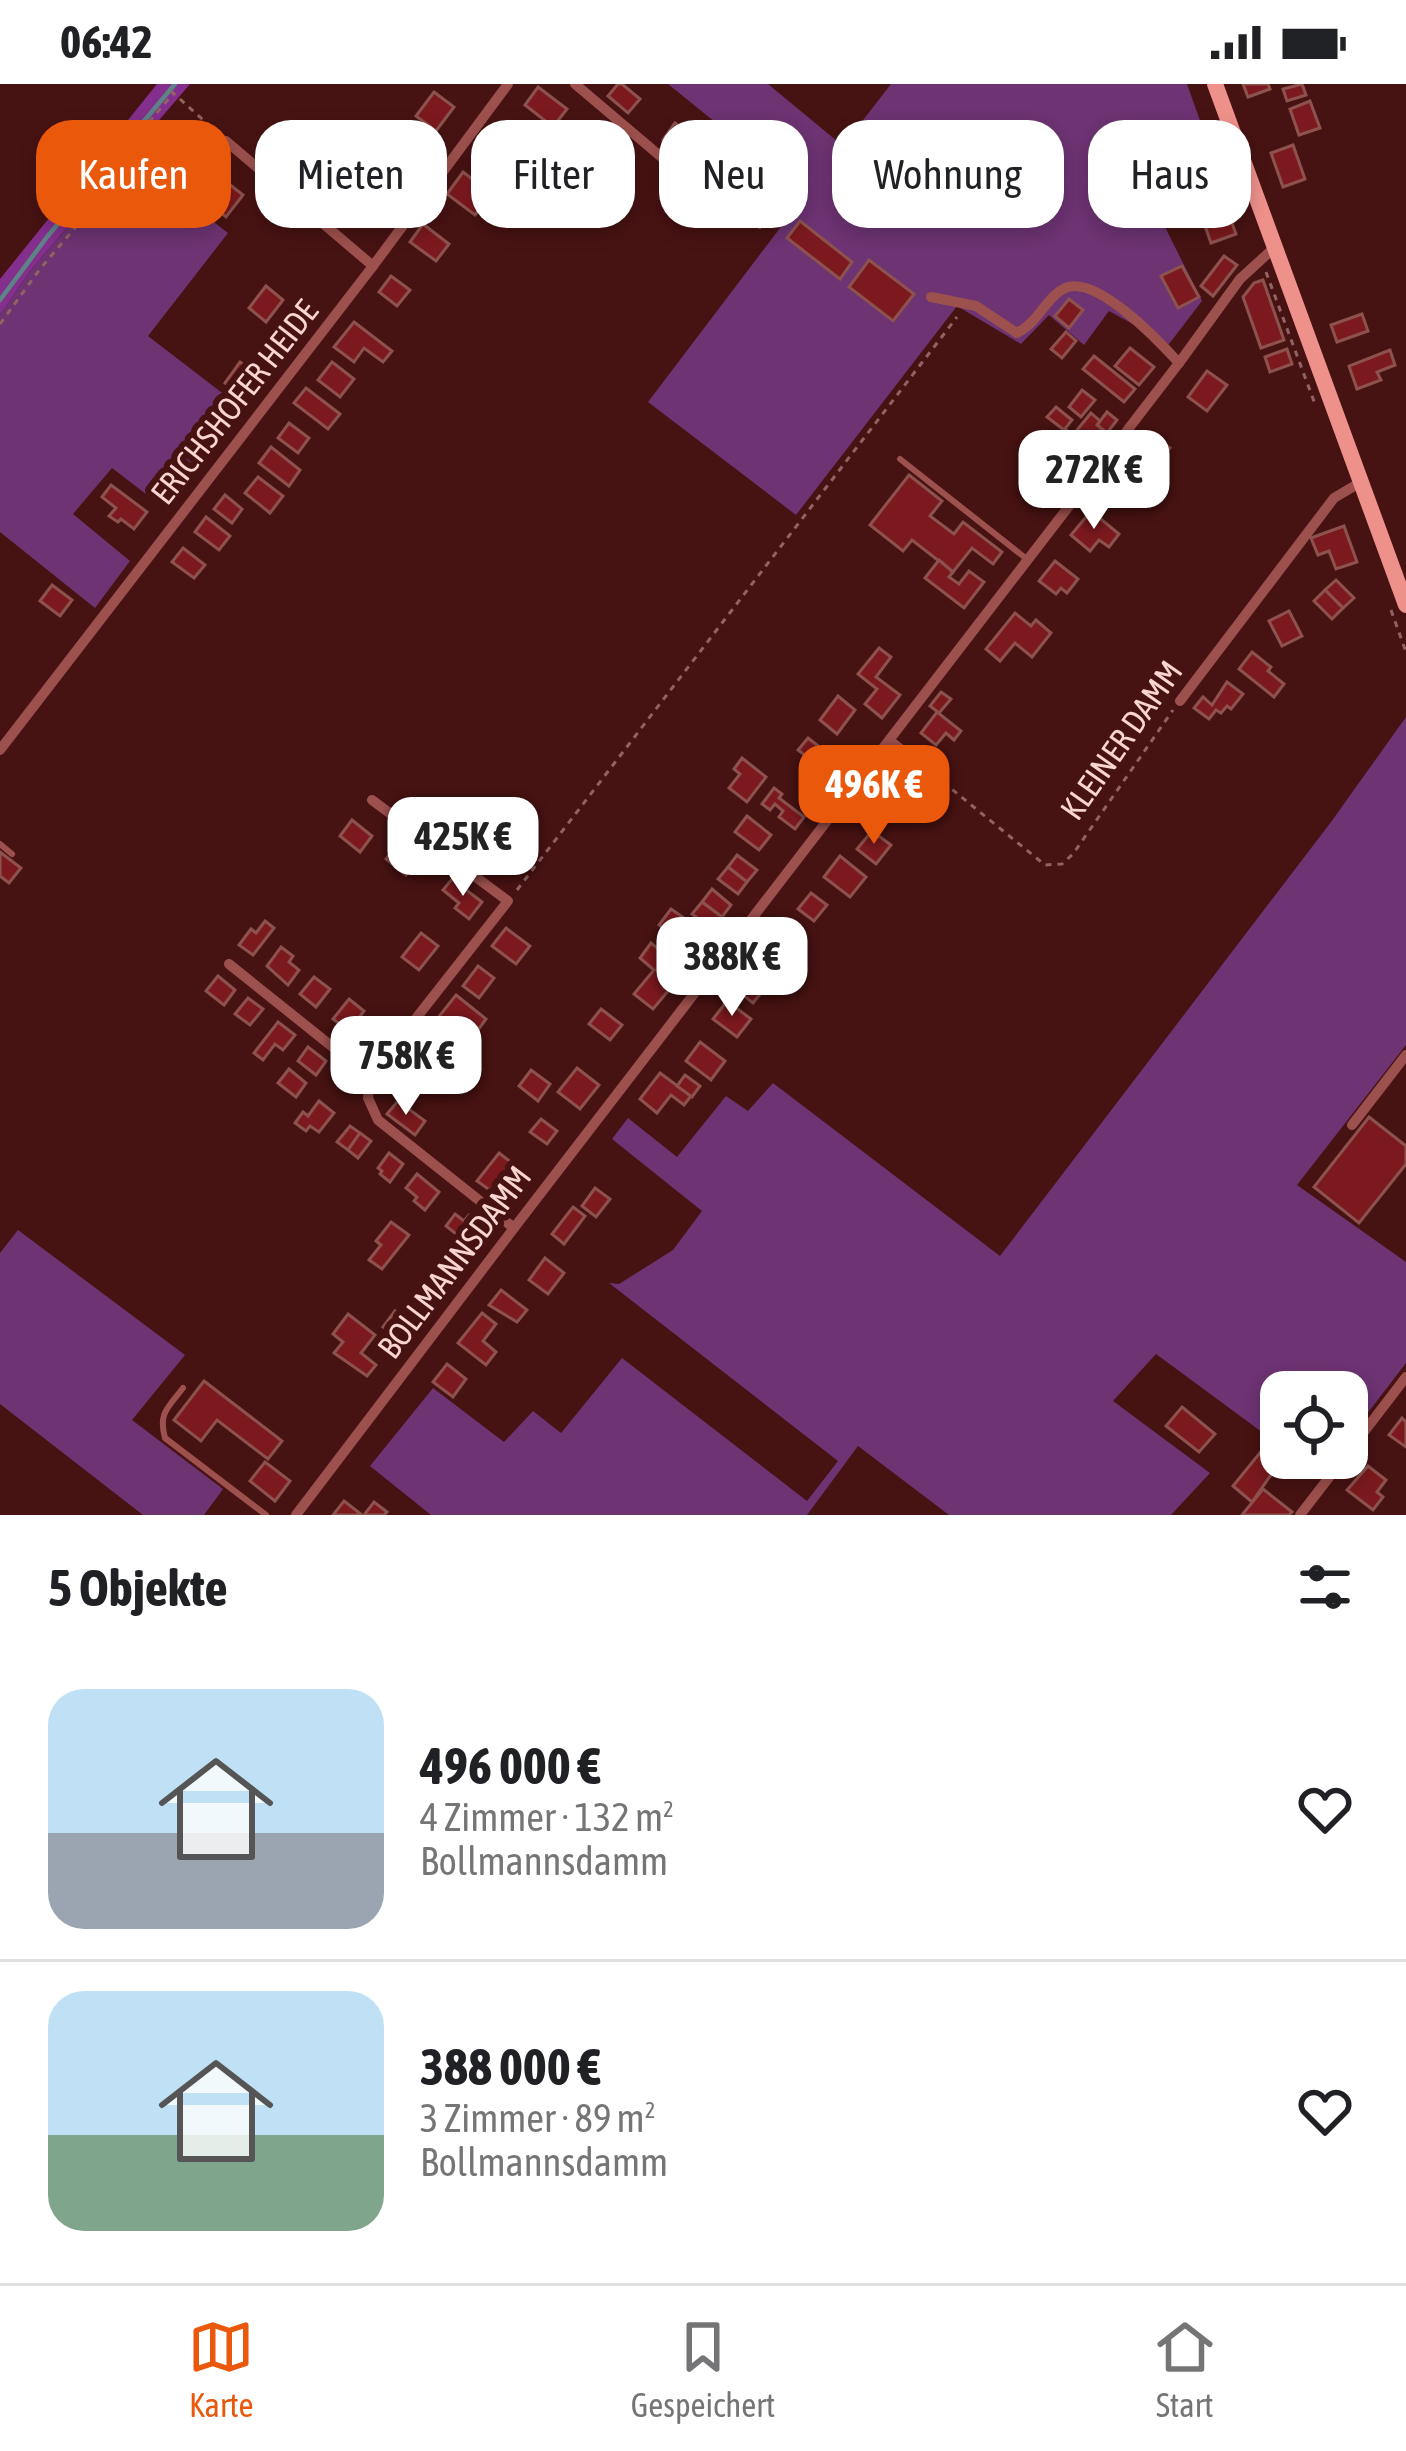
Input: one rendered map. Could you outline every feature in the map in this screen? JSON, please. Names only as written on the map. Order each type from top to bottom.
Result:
[{"type":"main road","points":[[1215,84],[1406,605]]},
{"type":"street","name":"ERICHSHOFER HEIDE","points":[[0,750],[508,84]]},
{"type":"street","points":[[574,84],[659,155]]},
{"type":"street","points":[[231,145],[373,266]]},
{"type":"street","name":"BOLLMANNSDAMM","points":[[296,1515],[1240,279],[1275,247]]},
{"type":"street","points":[[932,297],[976,306],[1017,332],[1030,326],[1058,292],[1069,285],[1084,285],[1155,337],[1179,363]]},
{"type":"street","name":"KLEINER DAMM","points":[[1180,701],[1334,498],[1361,482]]},
{"type":"street","points":[[890,741],[932,773]]},
{"type":"street","points":[[371,800],[508,901],[370,1077],[368,1099],[378,1120],[514,1228]]},
{"type":"street","points":[[229,964],[370,1077]]},
{"type":"street","points":[[1352,1125],[1406,1055]]},
{"type":"street","points":[[1368,1427],[1406,1377]]},
{"type":"street","points":[[1300,1515],[1328,1479]]},
{"type":"lane","points":[[900,459],[1028,560]]},
{"type":"lane","points":[[0,844],[12,854]]},
{"type":"lane","points":[[183,1388],[162,1415],[165,1438],[266,1515]]},
{"type":"path","points":[[149,120],[172,92],[203,120]]},
{"type":"path","points":[[0,324],[75,228]]},
{"type":"path","points":[[508,901],[967,304]]},
{"type":"path","name":"KLEINER DAMM","points":[[932,773],[1046,865],[1062,864],[1180,701]]},
{"type":"shaded area","points":[[157,84],[190,84],[159,120],[128,120]]},
{"type":"shaded area","points":[[668,84],[768,84],[832,137],[832,228],[1064,228],[1064,120],[863,120],[891,84],[1187,84],[1200,120],[1088,120],[1088,228],[1166,228],[1202,301],[1169,344],[1109,311],[1084,345],[1049,315],[1021,344],[957,306],[796,515],[648,402],[780,228],[808,228],[808,120],[712,120]]},
{"type":"shaded area","points":[[41,228],[67,228],[0,315],[0,279]]},
{"type":"shaded area","points":[[67,228],[222,228],[228,233],[148,336],[243,409],[168,511],[112,468],[73,514],[130,561],[95,608],[0,532],[0,315]]},
{"type":"shaded area","points":[[1406,717],[1406,1045],[1297,1185],[1406,1262],[1406,1363],[1368,1413],[1368,1371],[1260,1371],[1260,1431],[1156,1354],[1113,1401],[1210,1473],[1171,1515],[949,1515],[858,1446],[807,1515],[431,1515],[370,1466],[433,1388],[504,1442],[533,1411],[561,1433],[622,1358],[807,1501],[838,1461],[609,1283],[619,1284],[673,1250],[702,1211],[612,1139],[628,1118],[677,1157],[726,1096],[748,1111],[773,1083],[1000,1256]]},
{"type":"shaded area","points":[[18,1230],[185,1355],[132,1420],[223,1489],[204,1515],[143,1515],[0,1404],[0,1253]]},
{"type":"building","points":[[618,84],[640,99],[628,113],[608,96]]},
{"type":"building","points":[[1243,84],[1268,84],[1270,89],[1248,97]]},
{"type":"building","points":[[1302,84],[1306,95],[1287,101],[1283,89]]},
{"type":"building","points":[[538,87],[567,109],[558,120],[544,120],[525,105]]},
{"type":"building","points":[[434,92],[454,107],[444,120],[416,116]]},
{"type":"building","points":[[1310,101],[1320,128],[1299,135],[1290,109]]},
{"type":"building","points":[[1293,145],[1305,179],[1283,187],[1271,153]]},
{"type":"building","points":[[463,172],[471,178],[471,212],[447,194]]},
{"type":"building","points":[[231,186],[243,195],[231,211]]},
{"type":"building","points":[[808,227],[852,262],[840,279],[787,238],[795,228]]},
{"type":"building","points":[[420,228],[428,228],[449,244],[436,261],[410,242]]},
{"type":"building","points":[[1206,228],[1234,228],[1236,234],[1211,243]]},
{"type":"building","points":[[1224,256],[1237,265],[1213,296],[1201,286]]},
{"type":"building","points":[[869,260],[914,294],[893,321],[849,287]]},
{"type":"building","points":[[1182,266],[1199,297],[1178,308],[1161,276]]},
{"type":"building","points":[[391,276],[410,290],[397,306],[379,292]]},
{"type":"building","points":[[1263,280],[1284,340],[1261,348],[1243,297]]},
{"type":"building","points":[[266,286],[283,300],[266,322],[249,308]]},
{"type":"building","points":[[1069,299],[1083,310],[1069,328],[1055,316]]},
{"type":"building","points":[[1362,314],[1368,331],[1337,342],[1331,325]]},
{"type":"building","points":[[354,322],[392,351],[383,362],[364,348],[354,362],[334,347]]},
{"type":"building","points":[[1066,332],[1076,341],[1062,358],[1051,349]]},
{"type":"building","points":[[1130,348],[1154,367],[1139,385],[1115,366]]},
{"type":"building","points":[[1287,349],[1292,364],[1270,372],[1265,357]]},
{"type":"building","points":[[1390,350],[1395,365],[1377,372],[1381,380],[1357,389],[1349,366]]},
{"type":"building","points":[[1094,356],[1135,389],[1124,402],[1083,369]]},
{"type":"building","points":[[240,362],[256,374],[240,395],[225,383]]},
{"type":"building","points":[[332,362],[354,379],[340,397],[318,380]]},
{"type":"building","points":[[1207,371],[1227,385],[1207,411],[1188,397]]},
{"type":"building","points":[[306,388],[340,414],[328,429],[294,403]]},
{"type":"building","points":[[1082,390],[1095,400],[1081,417],[1069,407]]},
{"type":"building","points":[[1056,407],[1072,420],[1064,430],[1047,417]]},
{"type":"building","points":[[1107,412],[1117,420],[1107,433],[1097,425]]},
{"type":"building","points":[[1091,413],[1103,430],[1075,465],[1051,446],[1065,429],[1073,435]]},
{"type":"building","points":[[289,423],[309,438],[298,453],[278,438]]},
{"type":"building","points":[[1154,436],[1170,448],[1165,454],[1159,449],[1146,467],[1130,454],[1144,437],[1150,442]]},
{"type":"building","points":[[271,447],[300,470],[289,486],[259,463]]},
{"type":"building","points":[[1118,469],[1138,484],[1125,501],[1106,486]]},
{"type":"building","points":[[909,475],[942,501],[930,516],[954,534],[963,522],[1002,552],[993,564],[972,548],[953,572],[912,540],[903,551],[870,525]]},
{"type":"building","points":[[258,477],[283,496],[270,513],[245,493]]},
{"type":"building","points":[[111,485],[147,512],[134,529],[109,516],[116,508],[102,497]]},
{"type":"building","points":[[225,495],[242,509],[232,523],[214,509]]},
{"type":"building","points":[[1091,511],[1119,534],[1109,547],[1099,540],[1090,551],[1071,535]]},
{"type":"building","points":[[206,517],[230,536],[219,550],[195,532]]},
{"type":"building","points":[[1344,526],[1357,562],[1336,569],[1329,551],[1318,555],[1311,538]]},
{"type":"building","points":[[183,548],[205,565],[194,578],[172,562]]},
{"type":"building","points":[[939,560],[959,584],[969,571],[984,582],[964,608],[925,578]]},
{"type":"building","points":[[1055,561],[1078,579],[1067,593],[1061,588],[1056,594],[1039,581]]},
{"type":"building","points":[[1336,580],[1354,598],[1343,608],[1325,590]]},
{"type":"building","points":[[52,585],[72,600],[60,616],[40,601]]},
{"type":"building","points":[[1325,590],[1343,608],[1332,619],[1314,601]]},
{"type":"building","points":[[1289,611],[1302,636],[1282,646],[1269,621]]},
{"type":"building","points":[[1015,613],[1031,626],[1036,620],[1051,633],[1032,657],[1015,643],[1000,661],[986,649]]},
{"type":"building","points":[[879,648],[891,657],[876,677],[900,695],[882,718],[865,704],[877,689],[858,674]]},
{"type":"building","points":[[1252,652],[1284,684],[1274,697],[1239,669]]},
{"type":"building","points":[[1227,682],[1243,694],[1231,709],[1216,710],[1209,719],[1194,708],[1203,697],[1212,705]]},
{"type":"building","points":[[941,692],[951,699],[939,713],[930,706]]},
{"type":"building","points":[[838,696],[855,710],[837,734],[820,720]]},
{"type":"building","points":[[937,712],[961,731],[954,740],[946,733],[936,745],[921,733]]},
{"type":"building","points":[[808,738],[845,767],[819,800],[802,788],[819,766],[798,750]]},
{"type":"building","points":[[742,758],[766,777],[747,802],[729,788],[740,774],[734,769]]},
{"type":"building","points":[[900,764],[915,775],[898,797],[883,786]]},
{"type":"building","points":[[879,783],[894,794],[877,816],[862,805]]},
{"type":"building","points":[[774,788],[782,794],[779,798],[804,817],[795,829],[779,817],[783,811],[775,804],[770,810],[762,804]]},
{"type":"building","points":[[747,816],[771,835],[759,850],[735,832]]},
{"type":"building","points":[[352,820],[372,836],[360,852],[340,836]]},
{"type":"building","points":[[872,831],[891,845],[876,864],[857,849]]},
{"type":"building","points":[[397,844],[418,860],[406,875],[386,859]]},
{"type":"building","points":[[0,852],[21,868],[9,883],[0,876]]},
{"type":"building","points":[[737,855],[757,870],[747,882],[728,867]]},
{"type":"building","points":[[840,856],[866,877],[850,897],[824,877]]},
{"type":"building","points":[[728,867],[747,882],[738,894],[718,879]]},
{"type":"building","points":[[452,879],[482,902],[469,919],[443,890]]},
{"type":"building","points":[[712,889],[731,905],[722,917],[702,902]]},
{"type":"building","points":[[811,893],[827,905],[814,921],[798,909]]},
{"type":"building","points":[[702,902],[722,917],[712,929],[692,914]]},
{"type":"building","points":[[671,909],[687,920],[675,936],[659,925]]},
{"type":"building","points":[[265,921],[274,928],[253,955],[239,945],[251,929],[256,933]]},
{"type":"building","points":[[506,928],[530,946],[516,964],[492,946]]},
{"type":"building","points":[[421,933],[438,946],[419,970],[402,957]]},
{"type":"building","points":[[651,943],[685,971],[653,1009],[634,994],[654,970],[640,958]]},
{"type":"building","points":[[781,944],[803,962],[790,978],[768,961]]},
{"type":"building","points":[[281,947],[293,956],[289,962],[299,970],[288,985],[267,966]]},
{"type":"building","points":[[478,966],[494,978],[479,998],[463,986]]},
{"type":"building","points":[[749,968],[769,983],[753,1003],[734,988]]},
{"type":"building","points":[[218,976],[235,990],[224,1005],[206,991]]},
{"type":"building","points":[[314,977],[330,989],[316,1007],[300,994]]},
{"type":"building","points":[[456,995],[486,1019],[475,1034],[460,1022],[453,1032],[437,1019]]},
{"type":"building","points":[[248,998],[263,1009],[250,1025],[235,1014]]},
{"type":"building","points":[[349,999],[364,1011],[349,1031],[333,1019]]},
{"type":"building","points":[[727,1001],[751,1019],[737,1037],[713,1019]]},
{"type":"building","points":[[601,1009],[622,1025],[610,1040],[589,1024]]},
{"type":"building","points":[[278,1022],[295,1035],[283,1050],[275,1044],[263,1060],[254,1053]]},
{"type":"building","points":[[424,1037],[443,1052],[429,1069],[411,1054]]},
{"type":"building","points":[[700,1042],[725,1061],[711,1080],[686,1061]]},
{"type":"building","points":[[308,1047],[326,1061],[316,1075],[298,1061]]},
{"type":"building","points":[[577,1068],[599,1085],[580,1109],[558,1092]]},
{"type":"building","points":[[289,1069],[306,1083],[296,1097],[278,1083]]},
{"type":"building","points":[[531,1070],[550,1084],[538,1101],[519,1086]]},
{"type":"building","points":[[660,1073],[691,1096],[684,1105],[671,1095],[657,1113],[640,1099]]},
{"type":"building","points":[[685,1075],[700,1086],[692,1097],[677,1086]]},
{"type":"building","points":[[319,1101],[334,1113],[319,1132],[310,1126],[306,1131],[295,1123],[303,1112],[308,1116]]},
{"type":"building","points":[[398,1101],[425,1121],[415,1135],[387,1114]]},
{"type":"building","points":[[1369,1117],[1406,1146],[1406,1164],[1359,1223],[1314,1187]]},
{"type":"building","points":[[541,1119],[557,1131],[547,1144],[530,1132]]},
{"type":"building","points":[[350,1126],[360,1133],[348,1150],[337,1142]]},
{"type":"building","points":[[360,1133],[371,1141],[358,1158],[348,1150]]},
{"type":"building","points":[[389,1153],[403,1164],[390,1182],[378,1168]]},
{"type":"building","points":[[499,1153],[512,1163],[491,1191],[477,1181]]},
{"type":"building","points":[[417,1174],[439,1192],[425,1210],[406,1188]]},
{"type":"building","points":[[595,1188],[610,1199],[596,1217],[582,1206]]},
{"type":"building","points":[[573,1207],[585,1216],[564,1244],[552,1234]]},
{"type":"building","points":[[455,1214],[464,1221],[469,1215],[484,1227],[470,1245],[446,1226]]},
{"type":"building","points":[[391,1222],[409,1235],[382,1269],[369,1260]]},
{"type":"building","points":[[545,1258],[564,1273],[548,1294],[529,1280]]},
{"type":"building","points":[[421,1288],[437,1301],[404,1343],[383,1327],[395,1311],[400,1315]]},
{"type":"building","points":[[501,1290],[527,1310],[517,1322],[489,1305]]},
{"type":"building","points":[[482,1313],[496,1324],[483,1341],[496,1352],[486,1365],[458,1343]]},
{"type":"building","points":[[348,1314],[375,1335],[361,1353],[376,1365],[367,1376],[334,1353],[343,1342],[333,1334]]},
{"type":"building","points":[[447,1364],[466,1379],[453,1397],[433,1382]]},
{"type":"building","points":[[204,1381],[282,1441],[268,1459],[217,1420],[201,1441],[174,1420]]},
{"type":"building","points":[[1182,1407],[1215,1434],[1199,1452],[1166,1426]]},
{"type":"building","points":[[1402,1418],[1406,1422],[1406,1447],[1389,1435]]},
{"type":"building","points":[[1260,1453],[1260,1479],[1268,1479],[1252,1502],[1233,1486]]},
{"type":"building","points":[[265,1462],[290,1481],[275,1501],[250,1481]]},
{"type":"building","points":[[1368,1466],[1386,1480],[1377,1492],[1383,1497],[1373,1510],[1347,1490],[1357,1479],[1368,1479]]},
{"type":"building","points":[[1263,1489],[1292,1512],[1242,1515]]},
{"type":"building","points":[[344,1501],[362,1515],[333,1515]]},
{"type":"building","points":[[374,1502],[387,1512],[364,1515]]},
{"type":"waterway","points":[[0,300],[175,84]]}]
